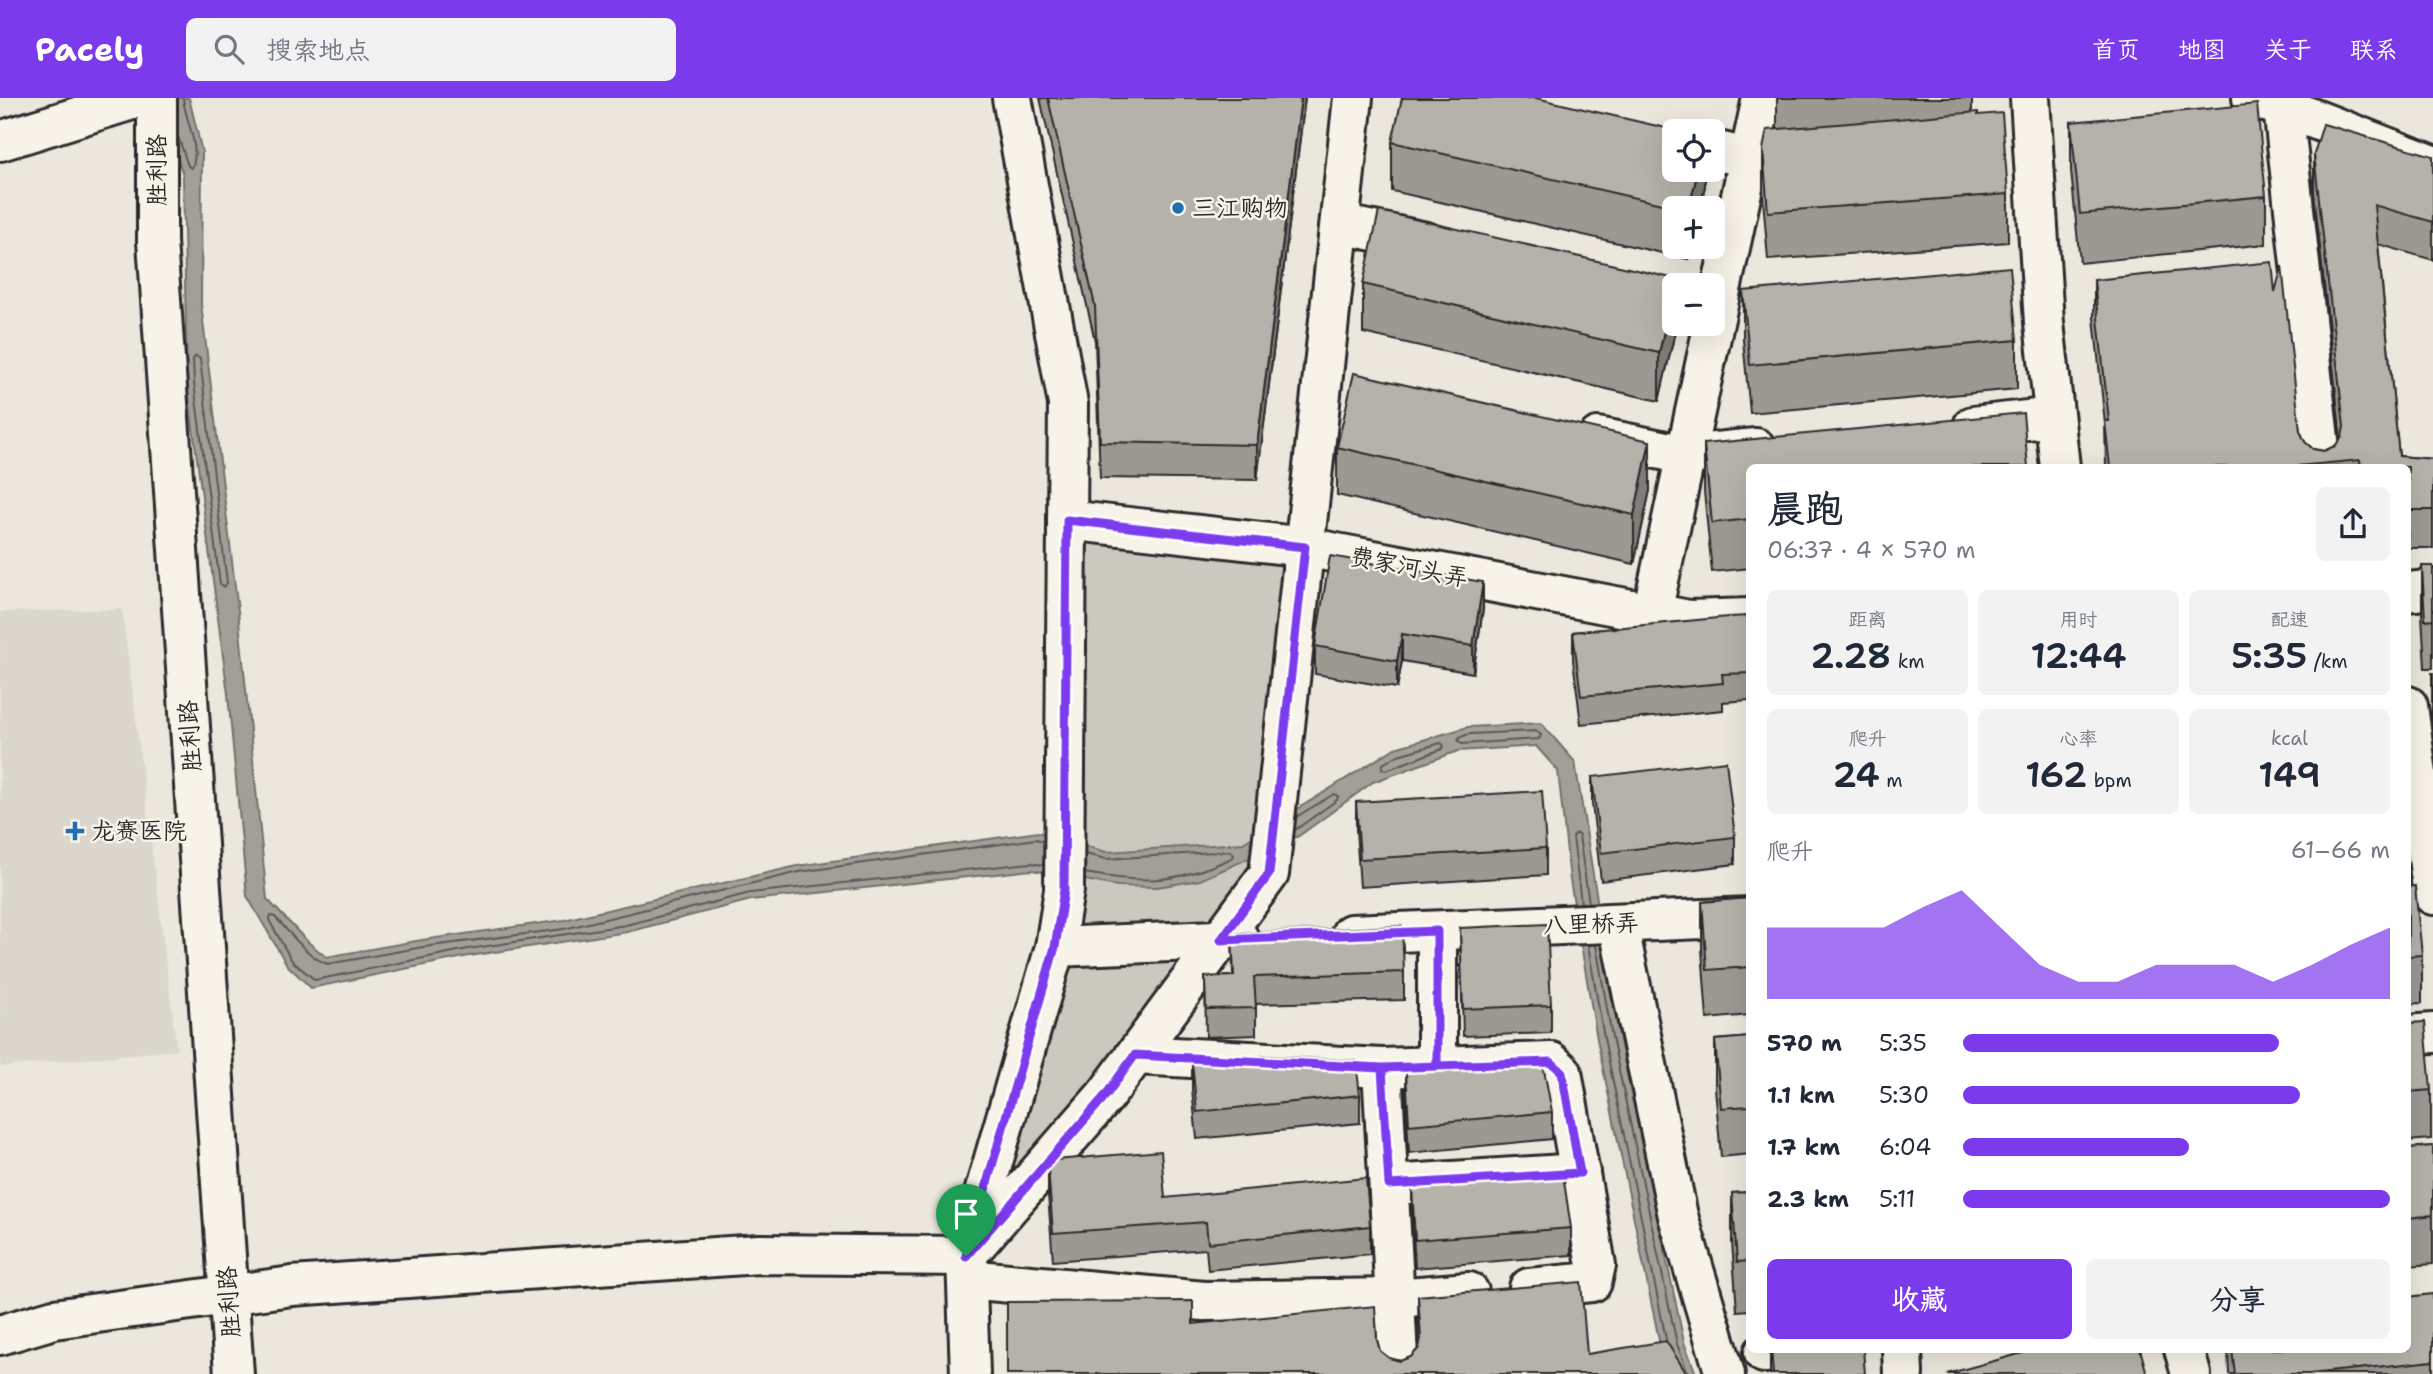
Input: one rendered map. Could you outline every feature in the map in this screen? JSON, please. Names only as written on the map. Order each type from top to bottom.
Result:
[{"type":"street","points":[[0,141],[138,98]]},
{"type":"street","name":"胜利路","points":[[157,98],[157,241],[234,1374]]},
{"type":"street","points":[[970,1374],[966,1267],[1055,947],[1064,890],[1068,404],[1012,98]]},
{"type":"street","points":[[966,1267],[1106,1095],[1269,874],[1305,547],[1336,381],[1340,224],[1353,98]]},
{"type":"street","points":[[1719,273],[1731,154],[1762,98]]},
{"type":"street","points":[[2322,464],[2267,103],[2433,165]]},
{"type":"street","points":[[1992,138],[2031,116],[2041,281],[2060,464]]},
{"type":"street","points":[[1731,154],[1816,152]]},
{"type":"street","points":[[1340,224],[1460,249]]},
{"type":"street","points":[[2001,284],[2041,281]]},
{"type":"street","points":[[1725,303],[1759,301]]},
{"type":"street","points":[[1652,612],[1709,336]]},
{"type":"street","points":[[1945,429],[2054,418]]},
{"type":"street","points":[[1565,429],[1686,455],[1795,444]]},
{"type":"street","name":"费家河头弄","points":[[1067,520],[1305,547],[1689,620],[1746,618]]},
{"type":"street","points":[[2411,592],[2433,589]]},
{"type":"street","points":[[2411,696],[2433,694]]},
{"type":"street","points":[[2411,749],[2413,778],[2428,822],[2433,896],[2411,898]]},
{"type":"street","name":"八里桥弄","points":[[1315,936],[1746,917]]},
{"type":"street","points":[[1618,923],[1678,1216],[1725,1374]]},
{"type":"street","points":[[1437,931],[1437,1066]]},
{"type":"street","points":[[1055,947],[1275,937]]},
{"type":"street","points":[[2411,1035],[2433,1033]]},
{"type":"street","points":[[0,1335],[54,1319],[292,1286],[759,1254],[966,1267],[1204,1301],[1395,1298],[1592,1282],[1596,1265],[1562,1072],[1551,1062],[1382,1068],[1135,1055]]},
{"type":"street","points":[[1382,1068],[1399,1374]]},
{"type":"street","points":[[1389,1185],[1580,1173]]},
{"type":"street","points":[[1902,1353],[1903,1374]]},
{"type":"street","points":[[2185,1353],[2191,1374]]},
{"type":"shaded area","points":[[1067,520],[1305,547],[1269,874],[966,1256],[1055,947]]},
{"type":"shaded area","name":"龙赛医院","points":[[122,609],[177,1050],[0,1067],[0,612]]},
{"type":"water","points":[[159,98],[189,98],[202,152],[201,304],[238,611],[267,899],[326,957],[564,920],[797,866],[1038,832],[1106,852],[1243,843],[1395,748],[1468,727],[1541,723],[1575,762],[1619,1036],[1684,1342],[1696,1374],[1666,1374],[1597,1039],[1570,880],[1558,771],[1536,746],[1458,751],[1373,782],[1299,836],[1200,880],[1157,887],[1117,886],[1032,870],[751,900],[627,932],[469,956],[311,988],[287,965],[247,896],[228,694],[187,383],[183,175]]},
{"type":"building","name":"三江购物","points":[[1048,98],[1301,98],[1257,445],[1100,442],[1095,306]]},
{"type":"building","points":[[1402,98],[1536,98],[1662,127],[1662,182],[1695,182],[1692,196],[1662,196],[1662,204],[1392,142]]},
{"type":"building","points":[[2257,104],[2266,196],[2080,214],[2071,122]]},
{"type":"building","points":[[1978,112],[1978,115],[2002,113],[2008,194],[1768,212],[1763,149],[1767,130]]},
{"type":"building","points":[[2323,124],[2433,156],[2433,222],[2374,205],[2399,456],[2433,459],[2433,510],[2411,510],[2411,464],[2361,464],[2360,460],[2319,464],[2110,464],[2105,421],[2109,421],[2094,280],[2272,262],[2275,292],[2282,266],[2300,431],[2305,442],[2313,449],[2324,451],[2335,446],[2342,437],[2344,427],[2314,154]]},
{"type":"building","points":[[1379,211],[1662,276],[1663,336],[1659,353],[1363,284]]},
{"type":"building","points":[[2010,267],[2017,340],[1750,365],[1743,291]]},
{"type":"building","points":[[1354,373],[1650,441],[1634,515],[1337,447]]},
{"type":"building","points":[[2023,413],[2028,464],[1746,464],[1746,519],[1712,523],[1704,444]]},
{"type":"building","points":[[1330,556],[1483,582],[1473,646],[1402,634],[1397,661],[1315,646]]},
{"type":"building","points":[[2422,566],[2433,566],[2433,619],[2425,620]]},
{"type":"building","points":[[1746,616],[1746,673],[1722,674],[1723,683],[1581,696],[1573,632]]},
{"type":"building","points":[[1726,761],[1735,837],[1601,853],[1592,777]]},
{"type":"building","points":[[1542,791],[1546,848],[1360,859],[1356,802]]},
{"type":"building","points":[[2415,886],[2422,955],[2411,956],[2411,887]]},
{"type":"building","points":[[1746,898],[1746,967],[1707,970],[1702,902]]},
{"type":"building","points":[[1547,924],[1551,1005],[1463,1009],[1460,928]]},
{"type":"building","points":[[1402,926],[1404,972],[1254,977],[1256,1008],[1206,1009],[1205,977],[1234,976],[1232,934]]},
{"type":"building","points":[[2425,1022],[2431,1090],[2411,1092],[2411,1023]]},
{"type":"building","points":[[1746,1037],[1746,1106],[1721,1108],[1715,1040]]},
{"type":"building","points":[[1261,1056],[1356,1061],[1360,1095],[1197,1112],[1192,1063]]},
{"type":"building","points":[[1542,1059],[1552,1112],[1409,1125],[1406,1072]]},
{"type":"building","points":[[2433,1146],[2433,1215],[2411,1218],[2411,1148]]},
{"type":"building","points":[[1161,1151],[1165,1198],[1366,1178],[1370,1226],[1208,1243],[1206,1222],[1053,1233],[1048,1168],[1055,1160]]},
{"type":"building","points":[[1563,1174],[1571,1228],[1415,1240],[1412,1187]]},
{"type":"building","points":[[1746,1192],[1746,1261],[1737,1262],[1732,1193]]},
{"type":"building","points":[[1581,1282],[1587,1354],[1666,1341],[1687,1374],[1007,1374],[1007,1302],[1193,1301],[1193,1324],[1375,1306],[1380,1351],[1389,1358],[1400,1361],[1411,1357],[1419,1348],[1421,1338],[1418,1296]]},
{"type":"building","points":[[2433,1294],[2433,1361],[2309,1374],[2235,1374],[2232,1353],[2411,1353],[2411,1297]]},
{"type":"building","points":[[1771,1353],[1863,1353],[1865,1374],[1773,1374]]},
{"type":"building","points":[[2023,1353],[2141,1353],[2147,1374],[1947,1374]]},
{"type":"place","name":"三江购物","points":[[1178,208]]},
{"type":"place","name":"龙赛医院","points":[[75,831]]},
{"type":"route","points":[[966,1256],[1055,947],[1064,890],[1067,520],[1305,547],[1269,874],[1221,940],[1437,931],[1437,1066],[1382,1068],[1389,1185],[1580,1173],[1562,1072],[1551,1062],[1382,1068],[1135,1055],[1106,1095],[966,1256]]}]
